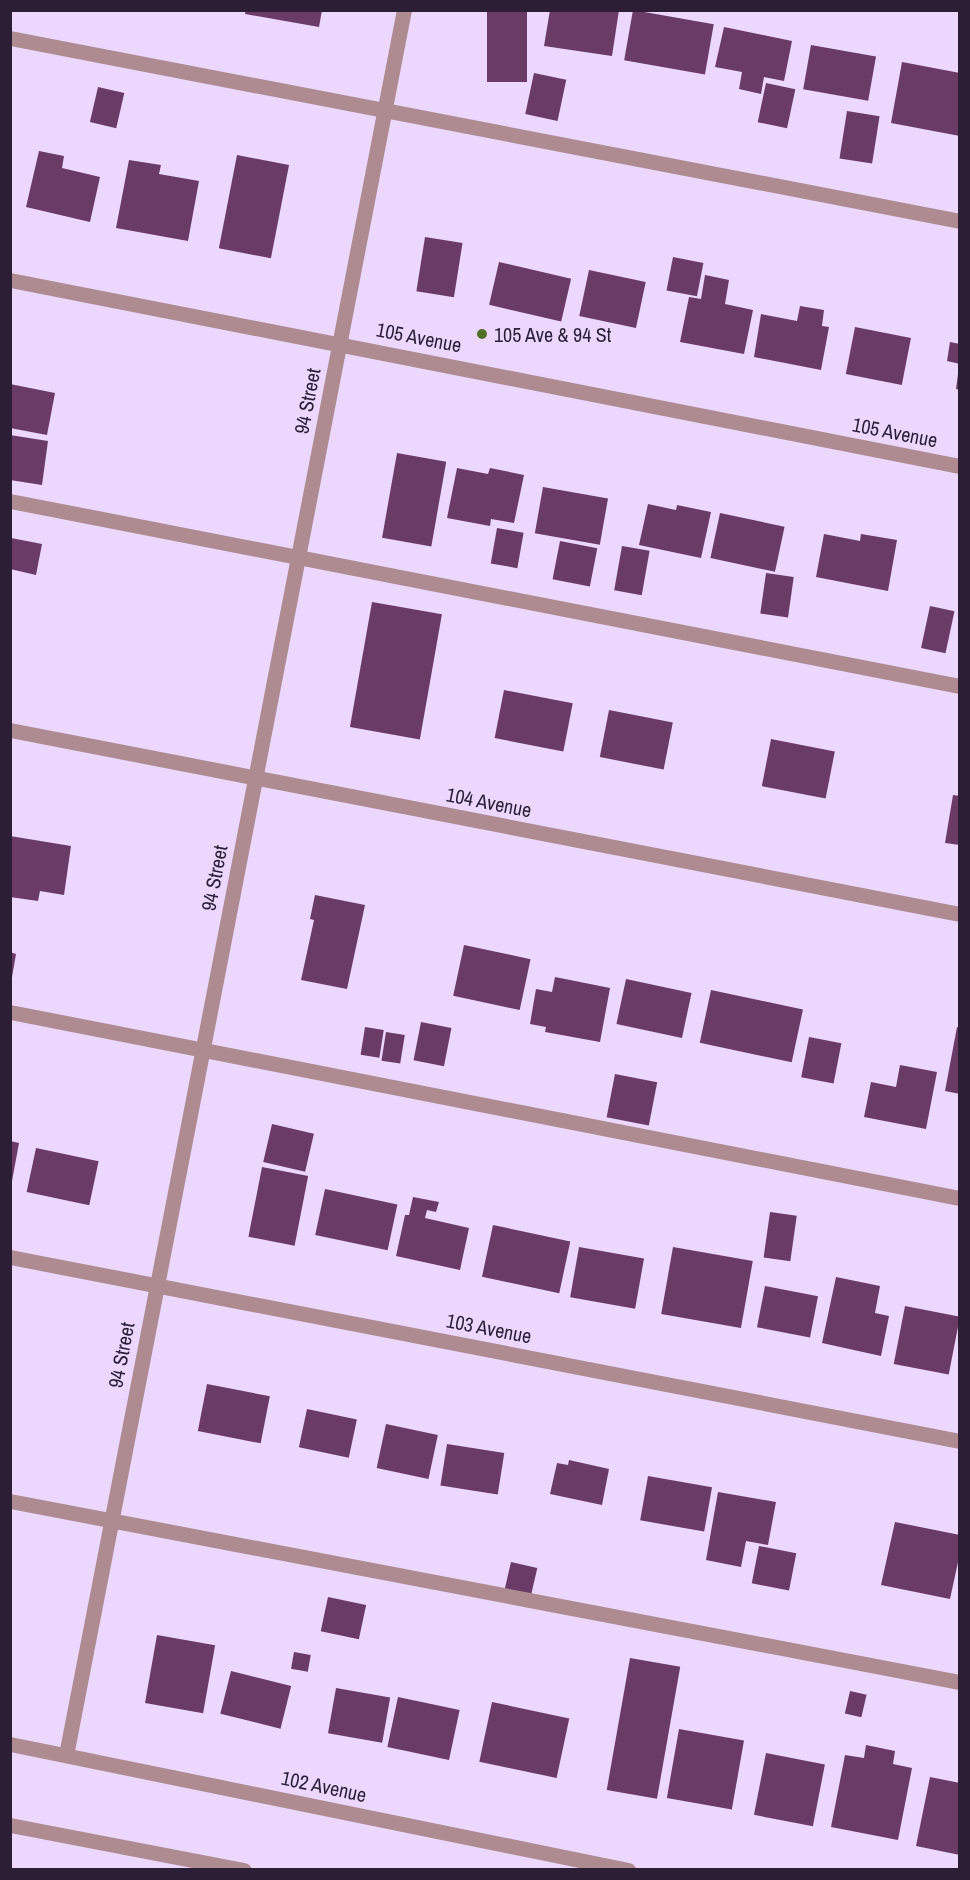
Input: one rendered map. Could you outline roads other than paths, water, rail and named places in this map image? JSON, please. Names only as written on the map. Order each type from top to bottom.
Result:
[{"type":"street","name":"94 Street","points":[[66,1755],[404,10]]},
{"type":"street","points":[[10,38],[960,221]]},
{"type":"street","name":"105 Avenue","points":[[10,280],[960,466]]},
{"type":"street","points":[[10,501],[960,686]]},
{"type":"street","name":"104 Avenue","points":[[10,730],[960,914]]},
{"type":"street","points":[[10,1012],[960,1198]]},
{"type":"street","name":"103 Avenue","points":[[10,1257],[960,1441]]},
{"type":"street","points":[[10,1501],[960,1682]]},
{"type":"street","name":"102 Avenue","points":[[10,1744],[572,1864],[628,1869]]},
{"type":"street","points":[[10,1825],[244,1869]]},
{"type":"place","name":"105 Ave & 94 St","points":[[482,334]]}]
